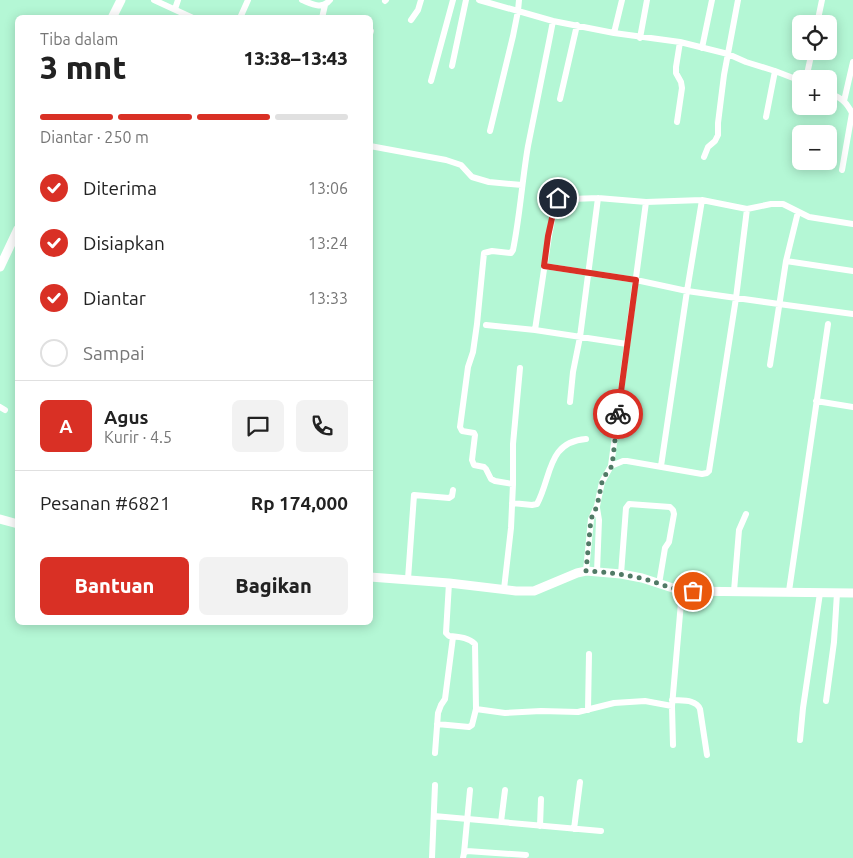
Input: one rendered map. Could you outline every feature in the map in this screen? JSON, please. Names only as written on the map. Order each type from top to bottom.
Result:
[{"type":"main road","points":[[114,15],[121,0]]},
{"type":"main road","points":[[0,267],[15,235]]},
{"type":"main road","points":[[0,519],[15,523]]},
{"type":"main road","points":[[373,577],[408,579],[516,591],[534,591],[586,571],[642,578],[682,591],[853,593]]},
{"type":"street","points":[[154,0],[187,15]]},
{"type":"street","points":[[175,9],[178,0]]},
{"type":"street","points":[[241,15],[248,0]]},
{"type":"street","points":[[302,0],[318,6],[327,2]]},
{"type":"street","points":[[411,20],[418,10],[421,0]]},
{"type":"street","points":[[432,81],[453,0]]},
{"type":"street","points":[[452,66],[466,0]]},
{"type":"street","points":[[479,0],[553,21],[640,38],[680,42],[728,54],[792,78]]},
{"type":"street","points":[[490,131],[514,36],[519,0]]},
{"type":"street","points":[[614,33],[622,0]]},
{"type":"street","points":[[640,38],[647,0]]},
{"type":"street","points":[[702,48],[712,0]]},
{"type":"street","points":[[704,157],[710,144],[716,140],[718,135],[721,100],[738,0]]},
{"type":"street","points":[[819,15],[822,0]]},
{"type":"street","points":[[323,15],[327,2]]},
{"type":"street","points":[[513,484],[495,481],[491,479],[484,467],[474,465],[472,460],[476,435],[474,432],[462,431],[460,427],[468,367],[473,352],[477,324],[484,253],[513,251],[519,223],[528,146],[553,21]]},
{"type":"street","points":[[560,99],[577,25]]},
{"type":"street","points":[[677,122],[682,88],[676,73],[680,42]]},
{"type":"street","points":[[844,101],[853,62]]},
{"type":"street","points":[[766,117],[775,71]]},
{"type":"street","points":[[837,96],[844,101],[852,113],[842,170]]},
{"type":"street","points":[[373,147],[446,160],[461,165],[472,177],[489,182],[522,185]]},
{"type":"street","points":[[535,330],[548,236],[556,200],[559,198],[598,198],[646,202],[702,200],[747,209],[771,204],[783,204],[809,217],[853,224]]},
{"type":"street","points":[[570,402],[598,198]]},
{"type":"street","points":[[661,466],[702,200]]},
{"type":"street","points":[[612,466],[646,202]]},
{"type":"street","points":[[586,571],[591,519],[597,506],[602,482],[612,466],[627,461],[702,474],[708,471],[736,298],[747,209]]},
{"type":"street","points":[[770,365],[786,261],[798,212]]},
{"type":"street","points":[[786,261],[853,271]]},
{"type":"street","points":[[544,266],[636,280],[687,291],[853,314]]},
{"type":"street","points":[[486,324],[628,344]]},
{"type":"street","points":[[789,591],[828,324]]},
{"type":"street","points":[[504,589],[512,503],[513,444],[520,368]]},
{"type":"street","points":[[816,401],[853,407]]},
{"type":"street","points":[[512,503],[537,504],[558,451],[572,441],[586,439]]},
{"type":"street","points":[[408,579],[414,495],[449,498],[452,496],[453,490]]},
{"type":"street","points":[[621,574],[627,506],[629,504],[670,507],[674,514],[669,542],[665,548],[659,584]]},
{"type":"street","points":[[596,572],[599,520],[597,506]]},
{"type":"street","points":[[734,591],[739,530],[746,514]]},
{"type":"street","points":[[437,724],[469,727],[472,725],[476,709],[475,644],[471,640],[449,636],[446,633],[449,583]]},
{"type":"street","points":[[673,745],[672,703],[682,591]]},
{"type":"street","points":[[800,740],[820,593]]},
{"type":"street","points":[[826,701],[834,642],[837,593]]},
{"type":"street","points":[[435,753],[438,713],[445,700],[453,636]]},
{"type":"street","points":[[588,710],[589,654]]},
{"type":"street","points":[[476,709],[505,713],[541,711],[578,712],[614,703],[645,701],[694,702],[698,704],[700,709],[707,755]]},
{"type":"street","points":[[574,828],[580,782]]},
{"type":"street","points":[[432,858],[435,785]]},
{"type":"street","points":[[464,856],[470,790]]},
{"type":"street","points":[[501,822],[505,790]]},
{"type":"street","points":[[540,826],[541,799]]},
{"type":"street","points":[[434,816],[601,831]]},
{"type":"street","points":[[464,856],[467,851],[526,855]]},
{"type":"way so far","points":[[618,414],[612,466],[602,482],[597,506],[591,519],[586,571],[621,574],[642,578],[682,591],[693,591]]},
{"type":"route","points":[[558,198],[548,236],[544,266],[636,280],[618,414]]}]
